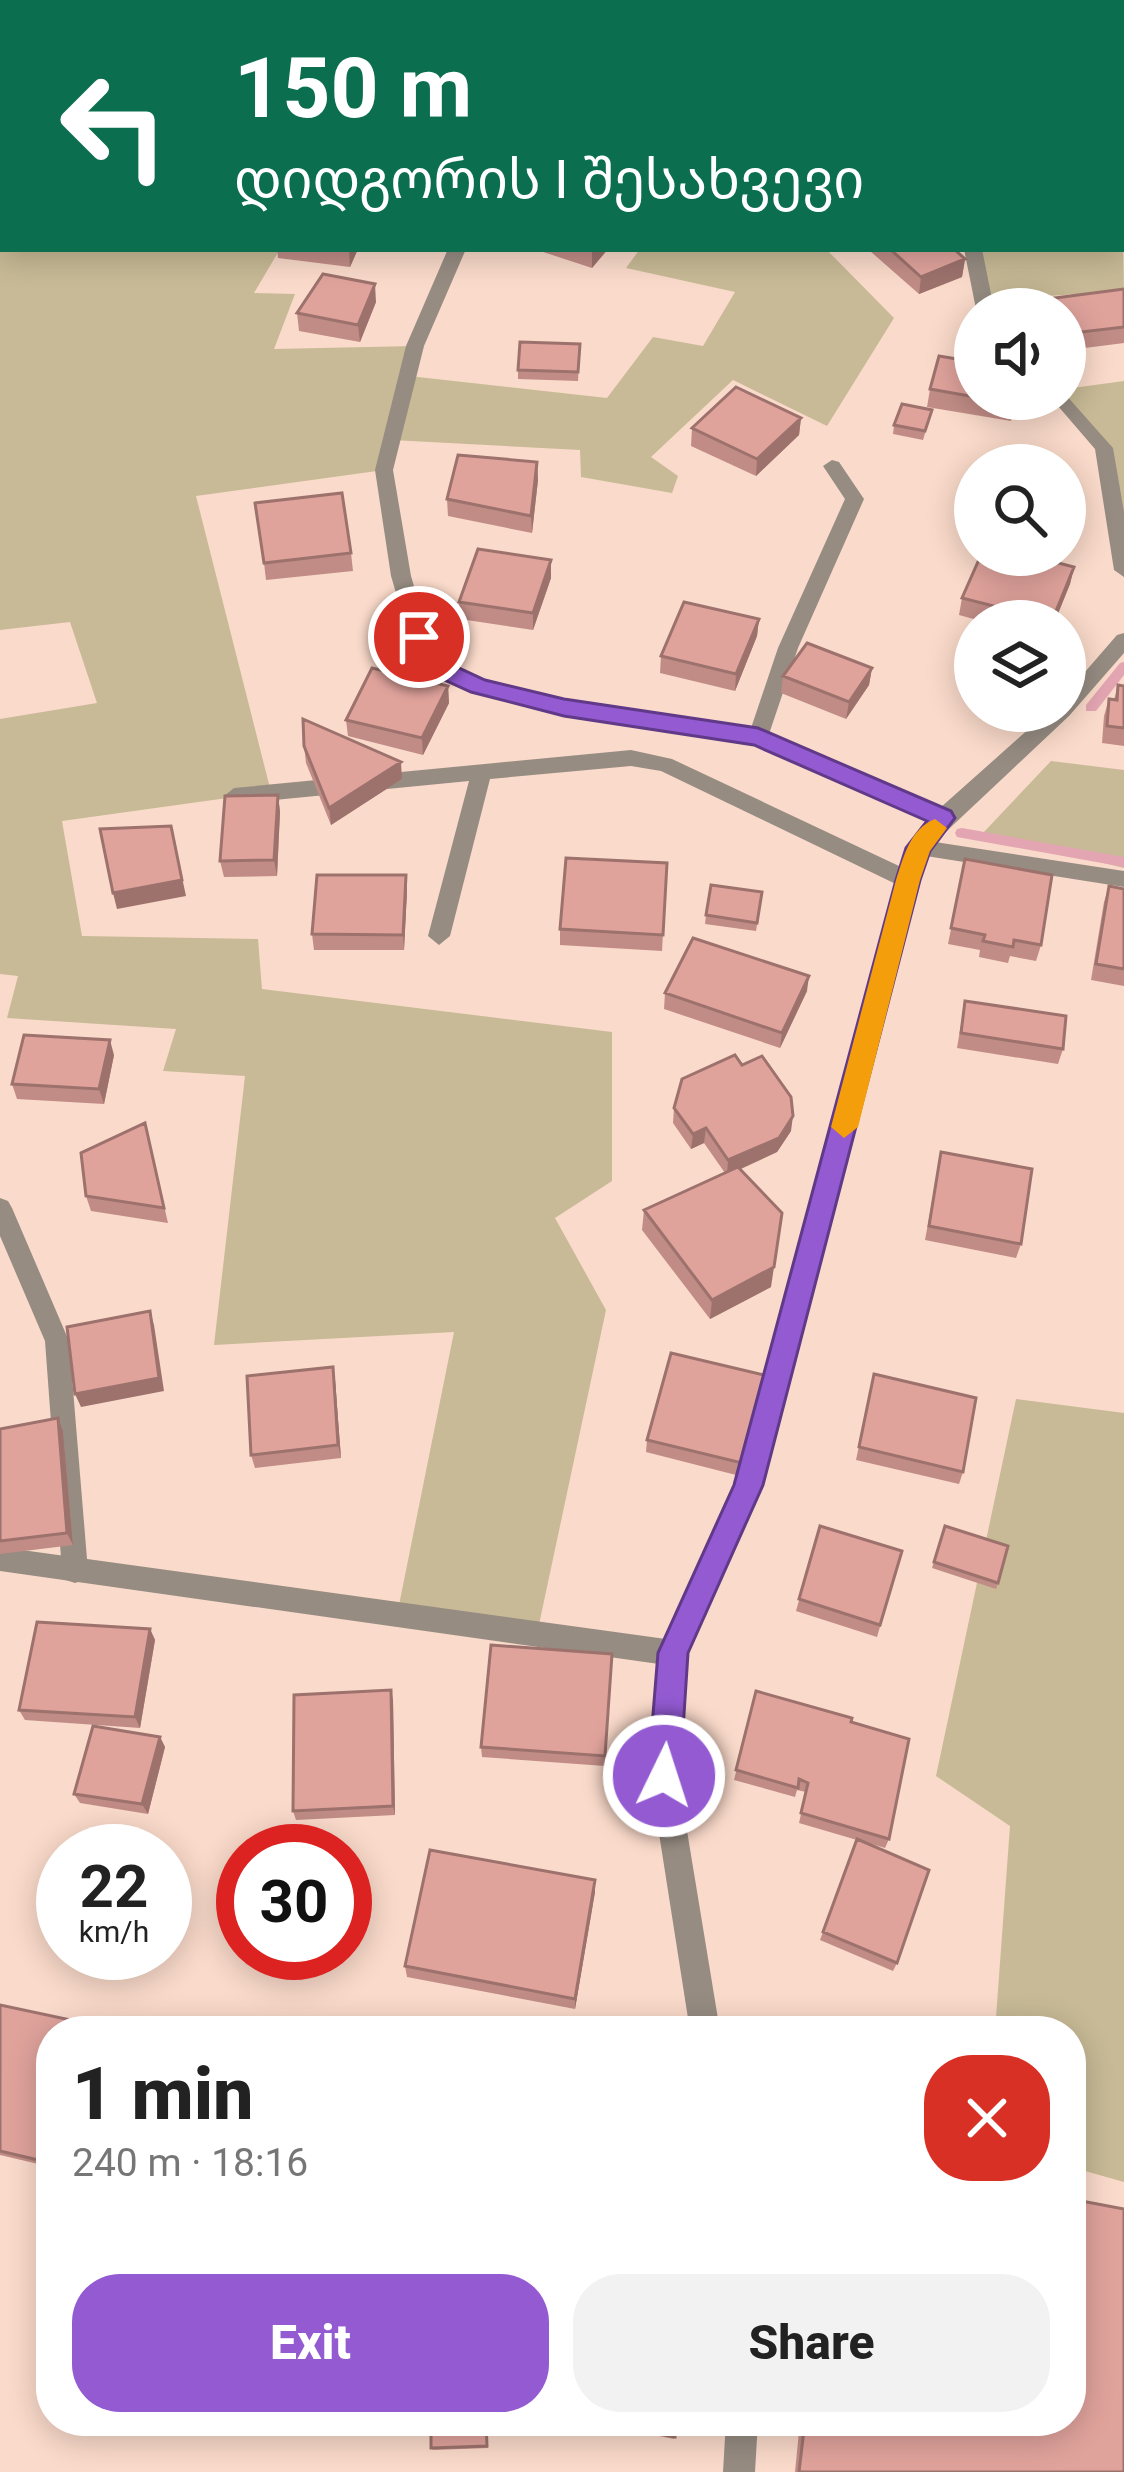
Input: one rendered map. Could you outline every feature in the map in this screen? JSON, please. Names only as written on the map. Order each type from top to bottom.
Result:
[{"type":"street","points":[[456,252],[415,346],[384,470],[401,576],[419,637],[434,665],[479,686],[564,707],[758,737],[943,818]]},
{"type":"street","points":[[975,252],[981,288]]},
{"type":"street","points":[[1079,420],[1104,448],[1124,570]]},
{"type":"street","points":[[758,737],[788,648],[855,499],[832,466]]},
{"type":"street","points":[[1086,684],[1124,640]]},
{"type":"street","points":[[703,2016],[664,1776],[673,1653],[748,1485],[919,848],[943,818],[1039,732]]},
{"type":"street","points":[[235,796],[594,758],[665,764],[908,880]]},
{"type":"street","points":[[439,936],[482,770]]},
{"type":"street","points":[[919,848],[1124,879]]},
{"type":"street","points":[[0,1208],[57,1341],[75,1571]]},
{"type":"street","points":[[0,1559],[673,1653]]},
{"type":"street","points":[[740,2472],[741,2436]]},
{"type":"shaded area","points":[[0,252],[278,252],[254,293],[295,294],[274,349],[415,346],[409,376],[607,398],[653,337],[703,346],[735,292],[626,268],[638,252],[829,252],[894,318],[827,426],[733,380],[651,457],[678,476],[672,493],[581,477],[580,450],[392,440],[384,470],[196,496],[271,792],[62,821],[82,936],[258,939],[262,989],[612,1032],[612,1181],[555,1218],[606,1310],[537,1634],[397,1615],[454,1332],[214,1345],[245,1076],[163,1071],[176,1029],[7,1018],[18,976],[0,974],[0,719],[97,703],[70,622],[0,630]]},
{"type":"shaded area","points":[[974,252],[1123,252],[1124,291],[981,288]]},
{"type":"shaded area","points":[[1124,381],[1124,565],[1111,472],[1078,420],[1086,420],[1086,386]]},
{"type":"shaded area","points":[[1051,761],[1124,770],[1124,868],[983,833]]},
{"type":"shaded area","points":[[1016,1399],[1124,1413],[1124,2182],[1086,2171],[1086,2016],[996,2016],[1010,1826],[936,1776]]},
{"type":"building","points":[[893,252],[957,252],[965,259],[921,277]]},
{"type":"building","points":[[323,274],[375,284],[358,325],[297,313]]},
{"type":"building","points":[[1124,289],[1124,327],[1086,331],[1086,294]]},
{"type":"building","points":[[520,342],[580,344],[578,372],[518,370]]},
{"type":"building","points":[[939,356],[954,358],[954,393],[930,389]]},
{"type":"building","points":[[736,387],[801,418],[757,459],[692,428]]},
{"type":"building","points":[[902,404],[932,410],[925,431],[894,425]]},
{"type":"building","points":[[458,455],[537,462],[531,516],[447,499]]},
{"type":"building","points":[[342,493],[351,553],[264,563],[255,503]]},
{"type":"building","points":[[478,549],[551,560],[533,613],[459,602]]},
{"type":"building","points":[[972,576],[1070,576],[1061,600],[962,598]]},
{"type":"building","points":[[684,602],[759,619],[736,674],[661,656]]},
{"type":"building","points":[[807,643],[872,668],[849,702],[783,676]]},
{"type":"building","points":[[372,668],[448,686],[422,738],[346,720]]},
{"type":"building","points":[[1118,685],[1124,686],[1124,728],[1107,726],[1109,699],[1117,700]]},
{"type":"building","points":[[303,719],[401,762],[329,808],[304,746]]},
{"type":"building","points":[[278,795],[274,860],[220,861],[225,796]]},
{"type":"building","points":[[171,826],[182,880],[113,893],[100,829]]},
{"type":"building","points":[[566,858],[667,863],[663,935],[560,929]]},
{"type":"building","points":[[965,859],[1052,875],[1041,945],[1014,940],[1013,947],[951,928]]},
{"type":"building","points":[[317,875],[406,875],[403,935],[312,934]]},
{"type":"building","points":[[711,885],[762,892],[757,923],[706,915]]},
{"type":"building","points":[[1109,886],[1124,889],[1124,969],[1096,964]]},
{"type":"building","points":[[693,938],[809,976],[782,1033],[665,993]]},
{"type":"building","points":[[965,1001],[1066,1016],[1063,1049],[961,1033]]},
{"type":"building","points":[[24,1035],[110,1040],[99,1089],[12,1084]]},
{"type":"building","points":[[735,1055],[742,1065],[762,1056],[791,1097],[793,1116],[779,1138],[728,1160],[706,1128],[693,1134],[674,1108],[682,1079]]},
{"type":"building","points":[[145,1123],[164,1208],[86,1196],[81,1153]]},
{"type":"building","points":[[941,1152],[1032,1169],[1021,1244],[929,1226]]},
{"type":"building","points":[[738,1167],[782,1213],[774,1267],[712,1300],[644,1210]]},
{"type":"building","points":[[150,1311],[159,1378],[75,1394],[67,1327]]},
{"type":"building","points":[[671,1353],[764,1375],[742,1463],[647,1440]]},
{"type":"building","points":[[333,1367],[338,1445],[251,1455],[247,1376]]},
{"type":"building","points":[[874,1374],[976,1398],[963,1472],[859,1447]]},
{"type":"building","points":[[58,1418],[67,1533],[0,1541],[0,1429]]},
{"type":"building","points":[[820,1526],[902,1551],[880,1625],[799,1599]]},
{"type":"building","points":[[945,1526],[1008,1546],[998,1583],[934,1562]]},
{"type":"building","points":[[37,1622],[150,1629],[135,1717],[19,1710]]},
{"type":"building","points":[[491,1645],[612,1654],[605,1756],[481,1747]]},
{"type":"building","points":[[391,1690],[393,1806],[293,1811],[294,1695]]},
{"type":"building","points":[[756,1691],[909,1739],[889,1839],[801,1813],[808,1783],[799,1779],[798,1788],[736,1770]]},
{"type":"building","points":[[93,1726],[160,1737],[142,1804],[74,1794]]},
{"type":"building","points":[[857,1839],[929,1870],[897,1963],[823,1932]]},
{"type":"building","points":[[430,1850],[595,1880],[575,1999],[405,1966]]},
{"type":"building","points":[[0,2005],[52,2016],[36,2016],[36,2159],[0,2151]]},
{"type":"building","points":[[1086,2202],[1124,2209],[1124,2472],[799,2472],[803,2436],[1086,2436]]},
{"type":"building","points":[[431,2436],[487,2436],[487,2446],[431,2448]]},
{"type":"waterway","points":[[1091,708],[1124,666]]},
{"type":"waterway","points":[[962,833],[1124,862]]},
{"type":"slow traffic","points":[[844,1127],[908,880],[919,848],[935,828]]},
{"type":"route","points":[[419,637],[434,665],[479,686],[564,707],[758,737],[943,818],[919,848],[908,880],[748,1485],[673,1653],[664,1776]]}]
